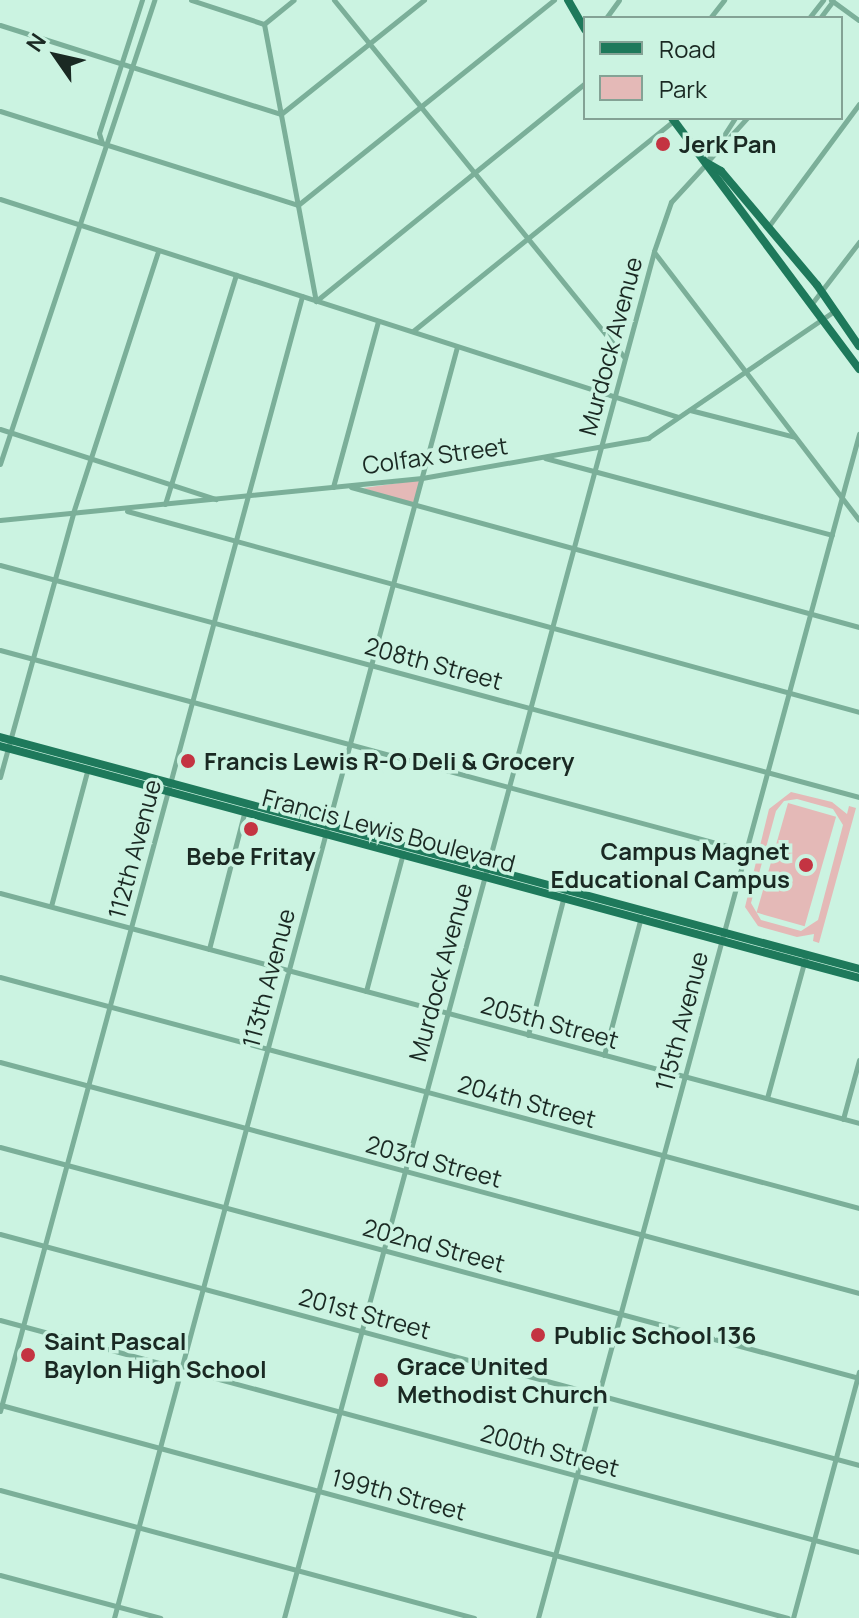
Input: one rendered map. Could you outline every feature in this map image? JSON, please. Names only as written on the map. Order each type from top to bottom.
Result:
[{"type":"main road","points":[[568,0],[583,18]]},
{"type":"main road","points":[[670,120],[813,302],[859,369]]},
{"type":"main road","points":[[706,163],[721,171],[768,227],[822,292],[859,346]]},
{"type":"main road","name":"Francis Lewis Boulevard","points":[[4,742],[722,937],[805,959],[859,969]]},
{"type":"main road","name":"Francis Lewis Boulevard","points":[[805,959],[859,978]]},
{"type":"street","points":[[0,464],[102,144],[99,133],[142,0]]},
{"type":"street","points":[[102,144],[110,138],[154,0]]},
{"type":"street","points":[[191,0],[264,24]]},
{"type":"street","points":[[264,24],[294,0]]},
{"type":"street","points":[[334,0],[625,358]]},
{"type":"street","points":[[281,114],[424,0]]},
{"type":"street","points":[[298,205],[554,0]]},
{"type":"street","points":[[712,16],[724,0]]},
{"type":"street","points":[[811,16],[823,0]]},
{"type":"street","points":[[833,0],[859,20]]},
{"type":"street","points":[[264,24],[316,301]]},
{"type":"street","points":[[0,25],[281,114]]},
{"type":"street","points":[[316,301],[583,85]]},
{"type":"street","points":[[768,227],[859,104]]},
{"type":"street","points":[[0,111],[298,205]]},
{"type":"street","points":[[412,332],[668,120]]},
{"type":"street","name":"Murdock Avenue","points":[[706,163],[734,120]]},
{"type":"street","name":"Murdock Avenue","points":[[284,1618],[654,251],[671,202],[745,120]]},
{"type":"street","points":[[0,199],[678,417]]},
{"type":"street","points":[[813,302],[859,242]]},
{"type":"street","points":[[0,777],[4,742],[32,658],[73,513],[158,251]]},
{"type":"street","points":[[654,251],[859,520]]},
{"type":"street","points":[[165,504],[169,482],[236,275]]},
{"type":"street","name":"112th Avenue","points":[[1,1407],[302,296]]},
{"type":"street","name":"Colfax Street","points":[[0,520],[422,478],[648,438],[835,310]]},
{"type":"street","points":[[333,487],[378,321]]},
{"type":"street","name":"113th Avenue","points":[[114,1618],[457,347]]},
{"type":"street","points":[[689,409],[795,437]]},
{"type":"street","points":[[0,429],[217,499]]},
{"type":"street","name":"115th Avenue","points":[[538,1618],[859,434]]},
{"type":"street","points":[[540,457],[832,535]]},
{"type":"street","points":[[348,486],[414,507],[859,627]]},
{"type":"street","points":[[122,510],[859,712]]},
{"type":"street","name":"208th Street","points":[[0,565],[859,797]]},
{"type":"street","points":[[0,650],[746,851]]},
{"type":"street","points":[[51,906],[89,765]]},
{"type":"street","points":[[209,949],[246,807]]},
{"type":"street","points":[[366,991],[404,850]]},
{"type":"street","name":"205th Street","points":[[0,893],[859,1123]]},
{"type":"street","points":[[528,1035],[565,894]]},
{"type":"street","points":[[604,1055],[642,915]]},
{"type":"street","points":[[767,1098],[805,959]]},
{"type":"street","name":"204th Street","points":[[0,977],[859,1208]]},
{"type":"street","points":[[843,1119],[859,1060]]},
{"type":"street","name":"203rd Street","points":[[0,1062],[859,1293]]},
{"type":"street","name":"202nd Street","points":[[0,1147],[858,1376]]},
{"type":"street","name":"201st Street","points":[[0,1234],[859,1465]]},
{"type":"street","name":"200th Street","points":[[0,1320],[859,1552]]},
{"type":"street","points":[[791,1618],[858,1376]]},
{"type":"street","name":"199th Street","points":[[1,1407],[791,1618]]},
{"type":"street","points":[[0,1490],[474,1618]]},
{"type":"street","points":[[0,1575],[160,1618]]},
{"type":"green space","points":[[420,480],[414,505],[363,488]]},
{"type":"green space","points":[[791,792],[832,802],[847,814],[849,806],[856,808],[819,943],[813,941],[814,934],[797,937],[758,926],[745,907],[769,809]],"holes":[[[797,799],[833,809],[843,825],[818,920],[801,931],[761,920],[751,903],[776,811],[784,801]]]},
{"type":"green space","points":[[788,803],[836,817],[805,926],[757,913]]},
{"type":"place","name":"Jerk Pan","points":[[663,144]]},
{"type":"place","name":"Francis Lewis R-O Deli & Grocery","points":[[188,761]]},
{"type":"place","name":"Bebe Fritay","points":[[251,829]]},
{"type":"place","name":"Campus Magnet Educational Campus","points":[[806,865]]},
{"type":"place","name":"Public School 136","points":[[538,1335]]},
{"type":"place","name":"Saint Pascal Baylon High School","points":[[28,1355]]},
{"type":"place","name":"Grace United Methodist Church","points":[[381,1380]]}]
